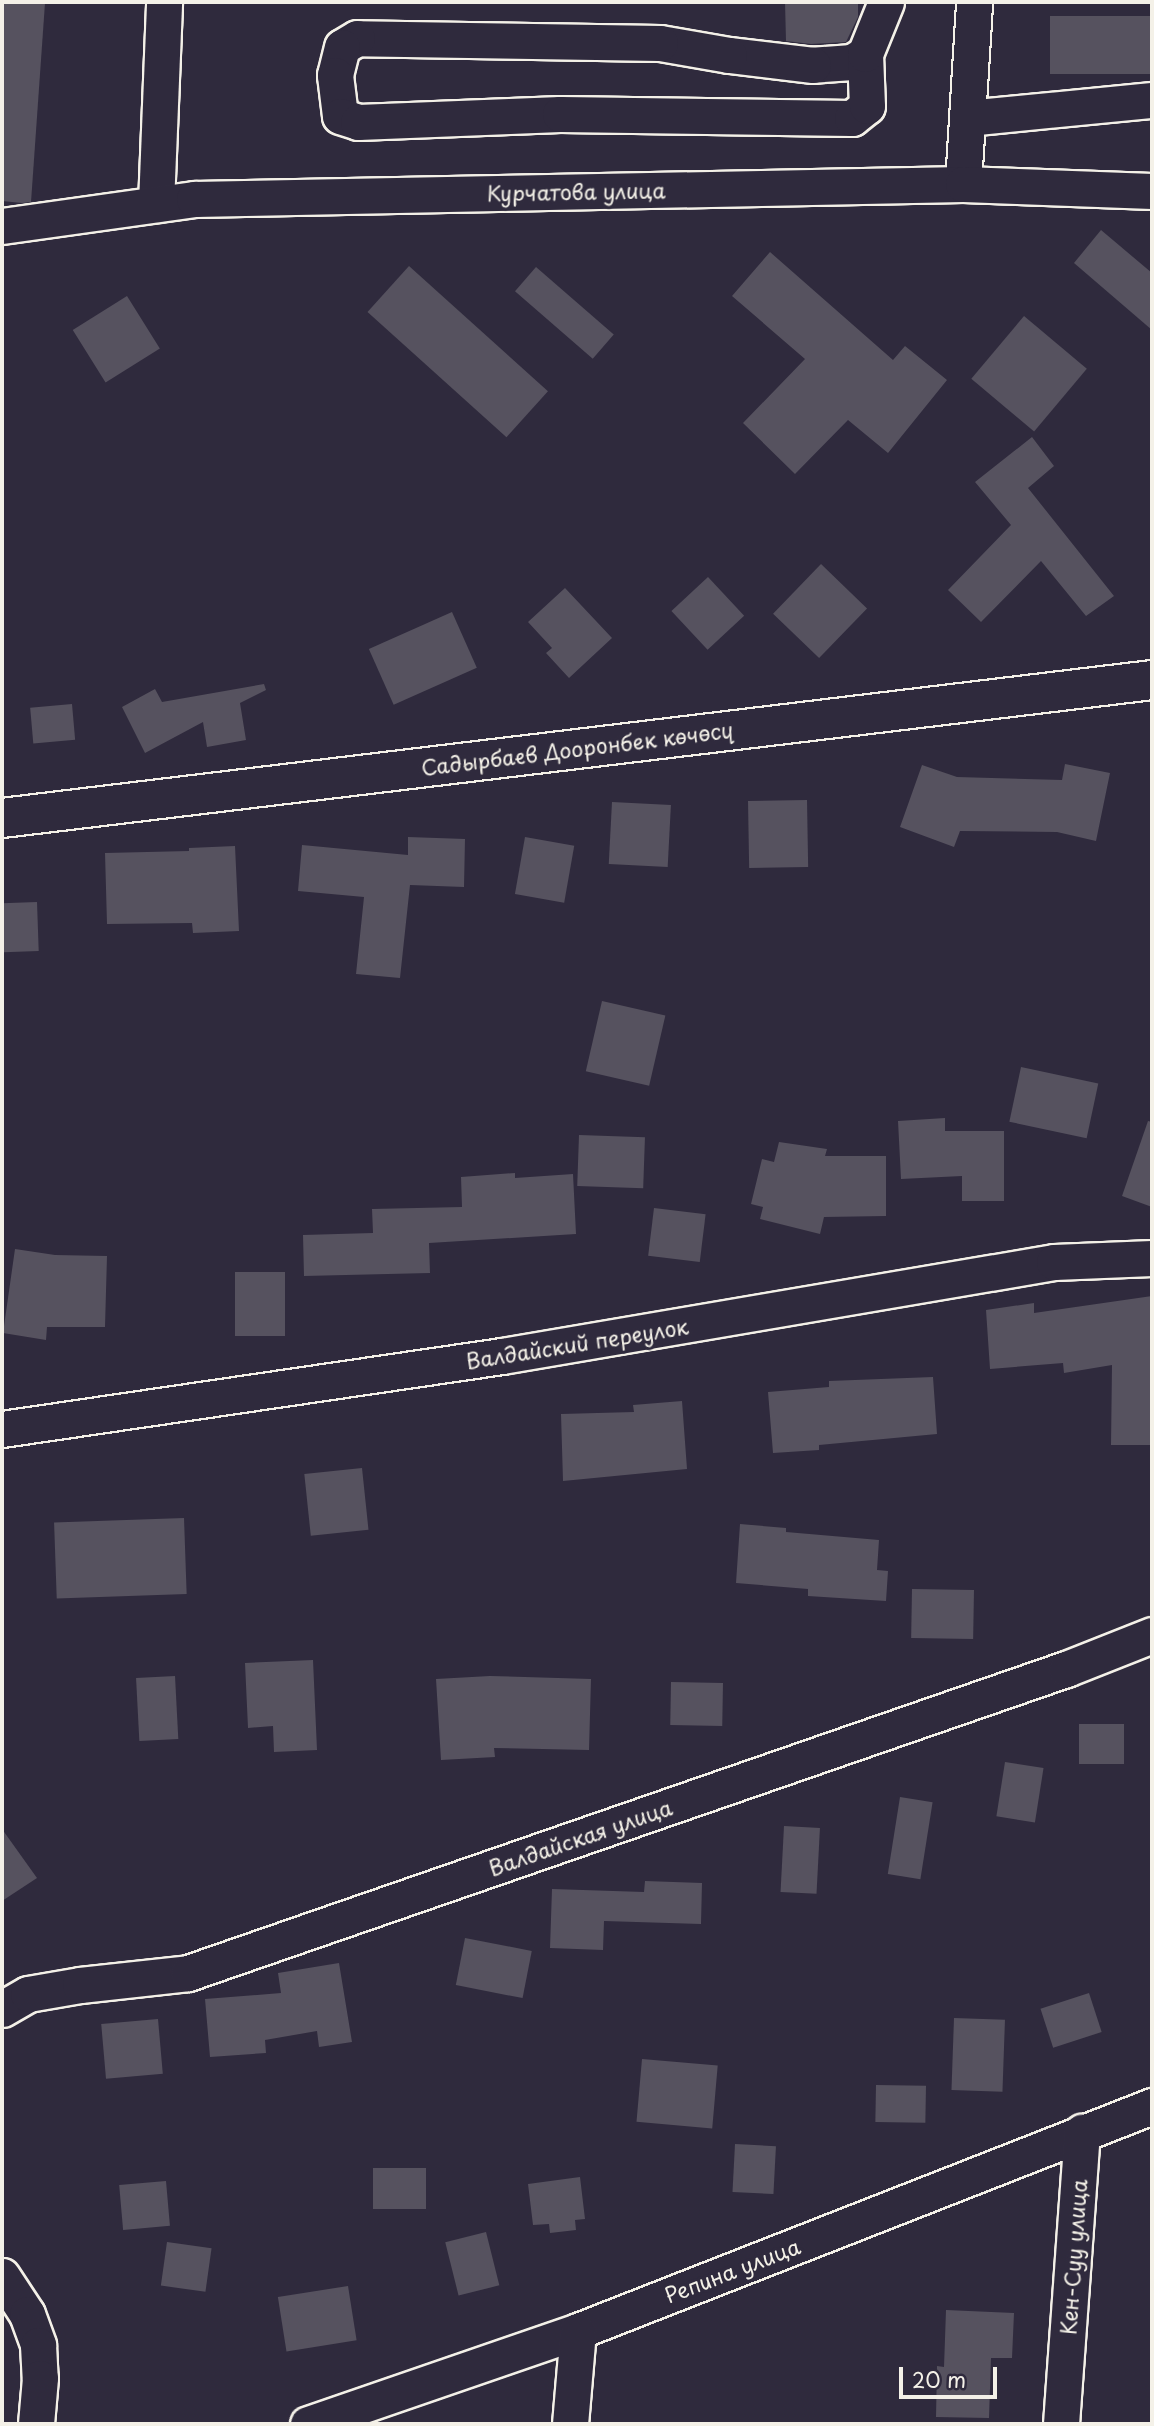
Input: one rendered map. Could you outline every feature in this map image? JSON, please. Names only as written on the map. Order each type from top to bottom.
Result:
[{"type":"main road","name":"Садырбаев Дооронбек көчөсү","points":[[2,818],[1152,680]]},
{"type":"street","points":[[156,204],[164,2]]},
{"type":"street","points":[[865,54],[852,62],[814,65],[729,55],[660,43],[357,38],[342,47],[335,75],[340,116],[358,122],[560,114],[852,118],[867,106],[865,54],[886,2]]},
{"type":"street","points":[[963,184],[974,2]]},
{"type":"street","points":[[967,118],[1152,100]]},
{"type":"street","name":"Курчатова улица","points":[[2,226],[194,198],[963,184],[1152,191]]},
{"type":"street","name":"Валдайский переулок","points":[[2,1429],[502,1356],[1054,1262],[1152,1258]]},
{"type":"street","name":"Валдайская улица","points":[[2,2009],[28,1994],[80,1985],[188,1973],[1053,1674],[1152,1635]]},
{"type":"street","name":"Репина улица","points":[[308,2424],[578,2331],[1152,2106]]},
{"type":"street","name":"Кен-Суу улица","points":[[1061,2424],[1082,2132]]},
{"type":"street","points":[[2,2276],[27,2314],[38,2345],[40,2378],[36,2424]]},
{"type":"street","points":[[570,2424],[578,2331]]},
{"type":"building","points":[[2,2],[45,3],[31,202],[2,201]]},
{"type":"building","points":[[785,2],[858,2],[858,17],[846,42],[811,44],[786,41]]},
{"type":"building","points":[[1050,16],[1152,16],[1152,74],[1050,74]]},
{"type":"building","points":[[1101,230],[1152,273],[1152,330],[1074,263]]},
{"type":"building","points":[[770,252],[893,360],[905,346],[947,380],[888,453],[848,420],[795,474],[743,423],[805,359],[732,296]]},
{"type":"building","points":[[409,266],[548,391],[506,437],[368,312]]},
{"type":"building","points":[[536,267],[614,335],[593,359],[515,291]]},
{"type":"building","points":[[127,296],[160,349],[106,382],[73,330]]},
{"type":"building","points":[[1024,316],[1087,369],[1034,432],[971,379]]},
{"type":"building","points":[[1032,437],[1054,466],[1028,488],[1114,596],[1086,616],[1041,561],[981,622],[948,590],[1011,525],[975,482]]},
{"type":"building","points":[[821,564],[867,608],[819,658],[773,614]]},
{"type":"building","points":[[708,577],[744,616],[708,650],[671,611]]},
{"type":"building","points":[[565,588],[612,638],[569,678],[546,653],[552,648],[528,622]]},
{"type":"building","points":[[452,612],[477,668],[394,705],[369,649]]},
{"type":"building","points":[[264,684],[266,690],[240,703],[246,740],[207,747],[203,722],[145,753],[122,707],[155,689],[162,702]]},
{"type":"building","points":[[72,704],[75,740],[33,744],[30,708]]},
{"type":"building","points":[[1065,764],[1110,773],[1096,841],[1057,832],[960,831],[954,847],[900,827],[922,765],[957,777],[1062,780]]},
{"type":"building","points":[[807,800],[808,867],[749,868],[748,801]]},
{"type":"building","points":[[612,802],[671,805],[668,867],[609,864]]},
{"type":"building","points":[[408,837],[465,839],[464,887],[410,885],[400,978],[356,974],[364,897],[298,891],[302,845],[408,855]]},
{"type":"building","points":[[525,837],[574,846],[564,903],[515,894]]},
{"type":"building","points":[[235,846],[239,931],[193,933],[192,923],[107,924],[105,853],[189,851],[189,848]]},
{"type":"building","points":[[37,902],[39,951],[4,952],[2,903]]},
{"type":"building","points":[[602,1001],[665,1016],[649,1086],[586,1071]]},
{"type":"building","points":[[1021,1067],[1098,1083],[1087,1138],[1009,1122]]},
{"type":"building","points":[[945,1118],[945,1131],[1004,1131],[1004,1201],[962,1201],[962,1176],[901,1179],[898,1121]]},
{"type":"building","points":[[1148,1121],[1152,1122],[1152,1207],[1122,1196]]},
{"type":"building","points":[[579,1135],[645,1137],[643,1188],[577,1186]]},
{"type":"building","points":[[779,1142],[827,1149],[825,1156],[886,1156],[886,1216],[824,1217],[820,1234],[760,1219],[763,1207],[751,1204],[762,1159],[774,1162]]},
{"type":"building","points":[[515,1173],[515,1178],[573,1174],[576,1234],[429,1243],[430,1273],[304,1276],[303,1235],[373,1233],[372,1209],[462,1207],[461,1177]]},
{"type":"building","points":[[654,1208],[706,1214],[700,1262],[648,1256]]},
{"type":"building","points":[[15,1249],[55,1255],[107,1256],[105,1327],[47,1327],[46,1340],[3,1333]]},
{"type":"building","points":[[235,1272],[285,1272],[285,1336],[235,1336]]},
{"type":"building","points":[[1152,1296],[1150,1445],[1111,1445],[1112,1365],[1064,1373],[1063,1363],[990,1369],[986,1310],[1034,1303],[1034,1313]]},
{"type":"building","points":[[933,1377],[937,1434],[819,1445],[819,1450],[773,1453],[768,1392],[829,1387],[829,1381]]},
{"type":"building","points":[[682,1401],[687,1469],[563,1481],[561,1414],[634,1412],[633,1405]]},
{"type":"building","points":[[362,1468],[368,1530],[311,1536],[304,1474]]},
{"type":"building","points":[[184,1518],[187,1594],[57,1598],[54,1523]]},
{"type":"building","points":[[740,1524],[786,1528],[786,1532],[879,1540],[877,1570],[888,1571],[886,1601],[808,1596],[808,1589],[736,1583]]},
{"type":"building","points":[[912,1589],[974,1590],[973,1639],[911,1638]]},
{"type":"building","points":[[313,1660],[317,1750],[274,1752],[273,1726],[248,1728],[245,1663]]},
{"type":"building","points":[[175,1676],[178,1739],[139,1741],[136,1678]]},
{"type":"building","points":[[490,1676],[591,1679],[589,1750],[494,1748],[495,1757],[441,1760],[436,1679]]},
{"type":"building","points":[[671,1682],[723,1683],[722,1726],[670,1725]]},
{"type":"building","points":[[1079,1724],[1124,1724],[1124,1764],[1079,1764]]},
{"type":"building","points":[[1005,1762],[1044,1768],[1035,1822],[996,1816]]},
{"type":"building","points":[[900,1797],[933,1802],[920,1879],[888,1874]]},
{"type":"building","points":[[784,1826],[820,1828],[816,1894],[781,1892]]},
{"type":"building","points":[[2,1829],[37,1878],[2,1901]]},
{"type":"building","points":[[645,1881],[702,1883],[701,1924],[604,1921],[603,1950],[550,1948],[552,1889],[644,1892]]},
{"type":"building","points":[[465,1938],[532,1951],[523,1998],[456,1985]]},
{"type":"building","points":[[339,1963],[352,2042],[319,2047],[317,2031],[265,2040],[266,2053],[210,2057],[205,1999],[281,1993],[278,1973]]},
{"type":"building","points":[[1089,1993],[1102,2032],[1053,2048],[1040,2009]]},
{"type":"building","points":[[954,2018],[1005,2020],[1002,2092],[951,2090]]},
{"type":"building","points":[[158,2019],[163,2074],[106,2079],[101,2024]]},
{"type":"building","points":[[642,2059],[718,2066],[712,2128],[637,2122]]},
{"type":"building","points":[[876,2085],[926,2086],[925,2123],[875,2122]]},
{"type":"building","points":[[735,2144],[776,2146],[773,2194],[732,2192]]},
{"type":"building","points":[[373,2168],[426,2168],[426,2209],[373,2209]]},
{"type":"building","points":[[580,2177],[585,2219],[575,2220],[576,2230],[550,2233],[549,2224],[533,2225],[528,2184]]},
{"type":"building","points":[[166,2181],[170,2226],[123,2230],[119,2185]]},
{"type":"building","points":[[486,2232],[499,2285],[459,2296],[445,2242]]},
{"type":"building","points":[[167,2242],[212,2248],[205,2292],[161,2286]]},
{"type":"building","points":[[348,2286],[357,2340],[286,2351],[278,2297]]},
{"type":"building","points":[[946,2310],[1014,2313],[1012,2358],[991,2358],[989,2418],[936,2417],[937,2366],[944,2367]]}]
